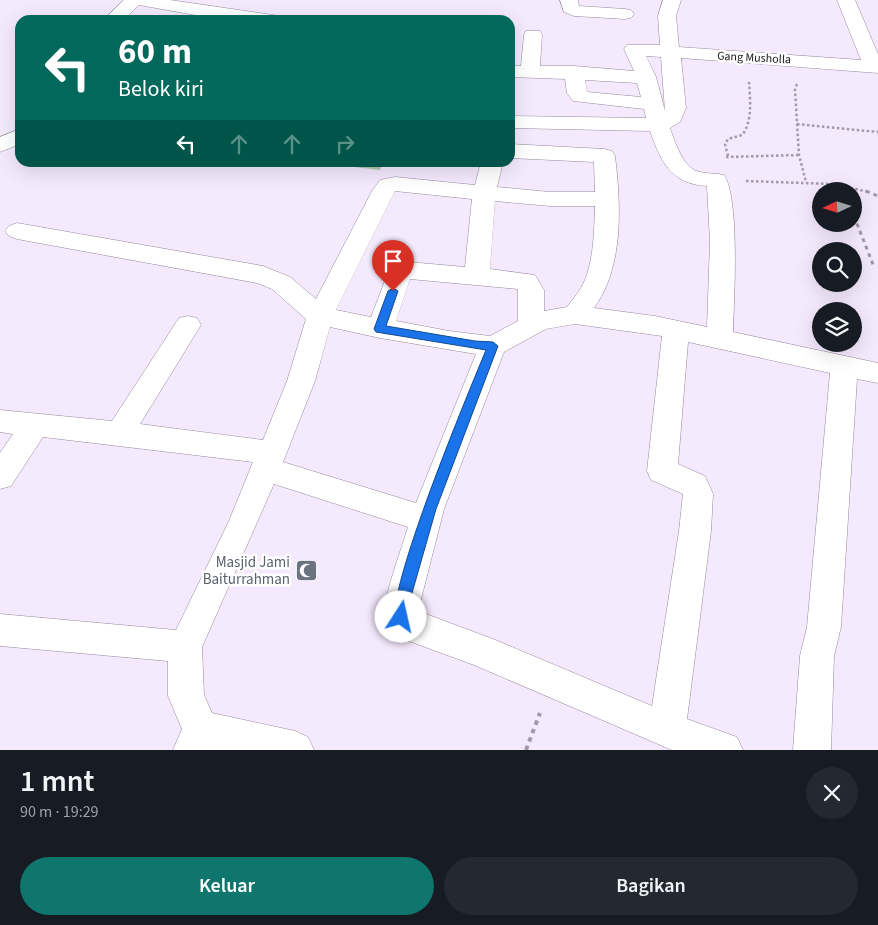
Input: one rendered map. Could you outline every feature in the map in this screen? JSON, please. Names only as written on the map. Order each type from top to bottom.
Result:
[{"type":"street","points":[[118,15],[134,0]]},
{"type":"street","points":[[138,0],[164,2],[239,15]]},
{"type":"street","points":[[272,15],[278,0]]},
{"type":"street","points":[[568,0],[570,8],[574,11],[625,14]]},
{"type":"street","points":[[515,122],[659,125],[676,114],[669,51],[670,31],[667,16],[672,0]]},
{"type":"street","name":"Gang Musholla","points":[[646,77],[634,49],[876,67],[846,0]]},
{"type":"street","points":[[530,71],[534,35]]},
{"type":"street","points":[[515,71],[574,72],[646,77],[659,125],[671,156],[680,170],[687,176],[716,180],[719,188],[722,242],[720,340]]},
{"type":"street","points":[[574,72],[577,93],[580,97],[653,104]]},
{"type":"street","points":[[0,146],[15,138]]},
{"type":"street","points":[[515,151],[604,156],[606,199],[603,256],[595,286],[575,315]]},
{"type":"street","points":[[477,277],[484,192],[491,167]]},
{"type":"street","points":[[295,750],[196,740],[186,696],[185,647],[244,522],[301,381],[320,316],[383,191],[388,185],[395,184],[550,199],[606,199]]},
{"type":"street","points":[[17,232],[263,275],[281,283],[320,316],[475,346],[493,346],[540,321],[575,315],[655,325],[878,373]]},
{"type":"street","points":[[380,329],[400,273],[408,270],[526,281],[531,290],[531,325]]},
{"type":"street","points":[[120,434],[188,324]]},
{"type":"street","points":[[667,730],[695,531],[698,494],[694,485],[662,471],[676,330]]},
{"type":"street","points":[[493,346],[426,520],[403,600],[401,617],[410,626],[481,651],[667,730],[724,750]]},
{"type":"street","points":[[812,750],[817,656],[824,627],[844,365]]},
{"type":"street","points":[[0,421],[120,434],[268,461],[426,520]]},
{"type":"street","points":[[0,477],[35,425]]},
{"type":"street","points":[[0,630],[115,639],[185,647]]},
{"type":"path","points":[[728,156],[725,144],[728,139],[739,136],[745,131],[750,100],[749,78],[742,57]]},
{"type":"path","points":[[806,182],[799,154],[795,90],[808,61]]},
{"type":"path","points":[[796,124],[878,132]]},
{"type":"path","points":[[671,156],[688,158],[799,154]]},
{"type":"path","points":[[716,180],[812,183]]},
{"type":"path","points":[[862,189],[878,196]]},
{"type":"path","points":[[860,232],[874,267]]},
{"type":"green space","points":[[354,167],[381,167],[380,170]]},
{"type":"place","name":"Masjid Jami Baiturrahman","points":[[306,571]]},
{"type":"route","points":[[393,291],[380,329],[475,346],[493,346],[429,509],[403,600],[401,617]]}]
